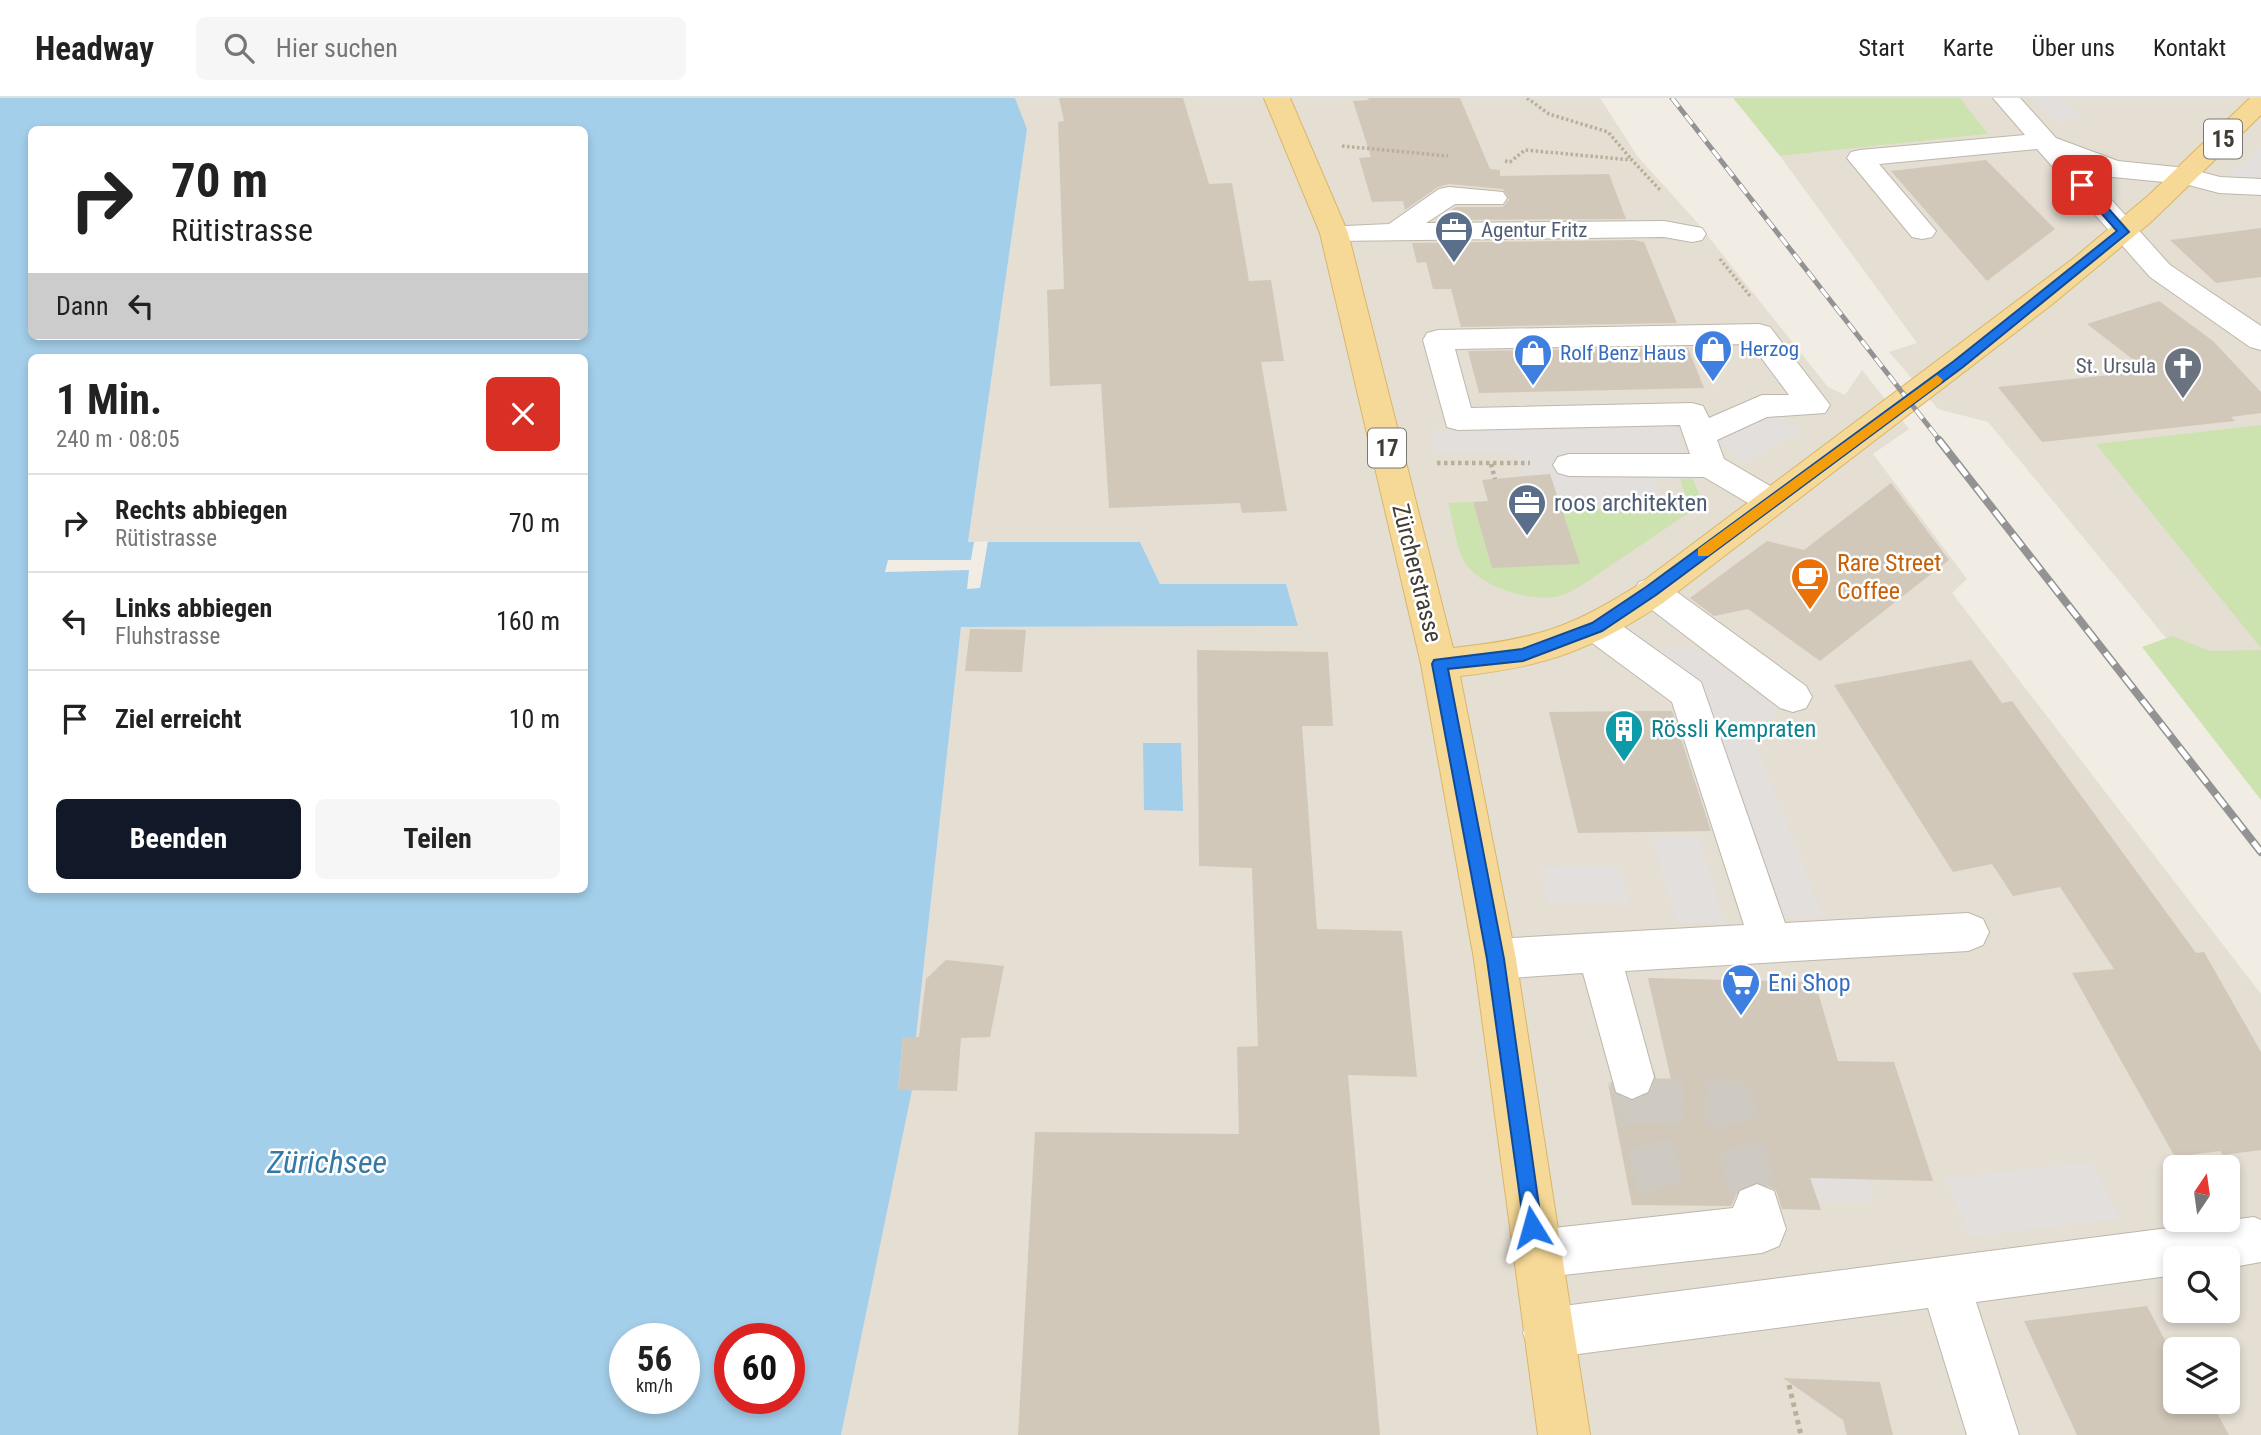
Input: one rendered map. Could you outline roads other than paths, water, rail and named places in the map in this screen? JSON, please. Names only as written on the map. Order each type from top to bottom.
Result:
[{"type":"main road","name":"Zürcherstrasse","points":[[1277,98],[1334,233],[1439,664],[1495,959],[1564,1435]]},
{"type":"main road","name":"15","points":[[1439,664],[1523,655],[1597,627],[1651,591],[1958,364],[2123,232],[2186,176],[2261,101]]},
{"type":"street","points":[[2006,98],[2160,271],[2261,340]]},
{"type":"street","points":[[1922,231],[1860,158],[2043,141],[2113,169],[2186,176],[2219,185],[2261,187]]},
{"type":"street","points":[[1396,232],[1449,194],[1493,198]]},
{"type":"street","points":[[1334,233],[1599,237],[1664,229],[1692,234]]},
{"type":"street","points":[[1699,435],[1762,406],[1814,405],[1759,334],[1438,340],[1458,419],[1692,414],[1699,435],[1710,466]]},
{"type":"street","points":[[1569,465],[1710,466],[1772,502]]},
{"type":"street","points":[[1651,591],[1793,696]]},
{"type":"street","points":[[1597,627],[1689,693],[1771,943]]},
{"type":"street","points":[[1495,959],[1968,932]]},
{"type":"street","points":[[1599,953],[1632,1077]]},
{"type":"street","points":[[1536,1254],[1669,1222],[1760,1219]]},
{"type":"street","points":[[1548,1333],[2254,1241]]},
{"type":"street","points":[[1945,1282],[1993,1435]]},
{"type":"water","name":"Zürichsee","points":[[0,98],[1015,98],[1027,129],[968,542],[1140,542],[1160,584],[1286,584],[1298,626],[961,627],[916,1037],[903,1038],[898,1090],[912,1090],[841,1435],[0,1435]]},
{"type":"water","points":[[1143,743],[1181,743],[1183,811],[1144,810]]},
{"type":"tunnel","points":[[1632,1077],[1638,1101]]},
{"type":"tunnel","points":[[1638,1101],[1731,1103],[1757,1208]]},
{"type":"tunnel","points":[[1638,1101],[1666,1207]]},
{"type":"railway","points":[[1672,98],[1941,442]]},
{"type":"railway","points":[[1939,440],[2261,852]]},
{"type":"place","name":"Agentur Fritz","points":[[1454,264]]},
{"type":"place","name":"Herzog","points":[[1713,383]]},
{"type":"place","name":"Rolf Benz Haus","points":[[1533,387]]},
{"type":"place","name":"St. Ursula","points":[[2183,400]]},
{"type":"place","name":"roos architekten","points":[[1527,537]]},
{"type":"place","name":"Rare Street Coffee","points":[[1810,611]]},
{"type":"place","name":"Rössli Kempraten","points":[[1624,763]]},
{"type":"place","name":"Eni Shop","points":[[1741,1017]]}]
